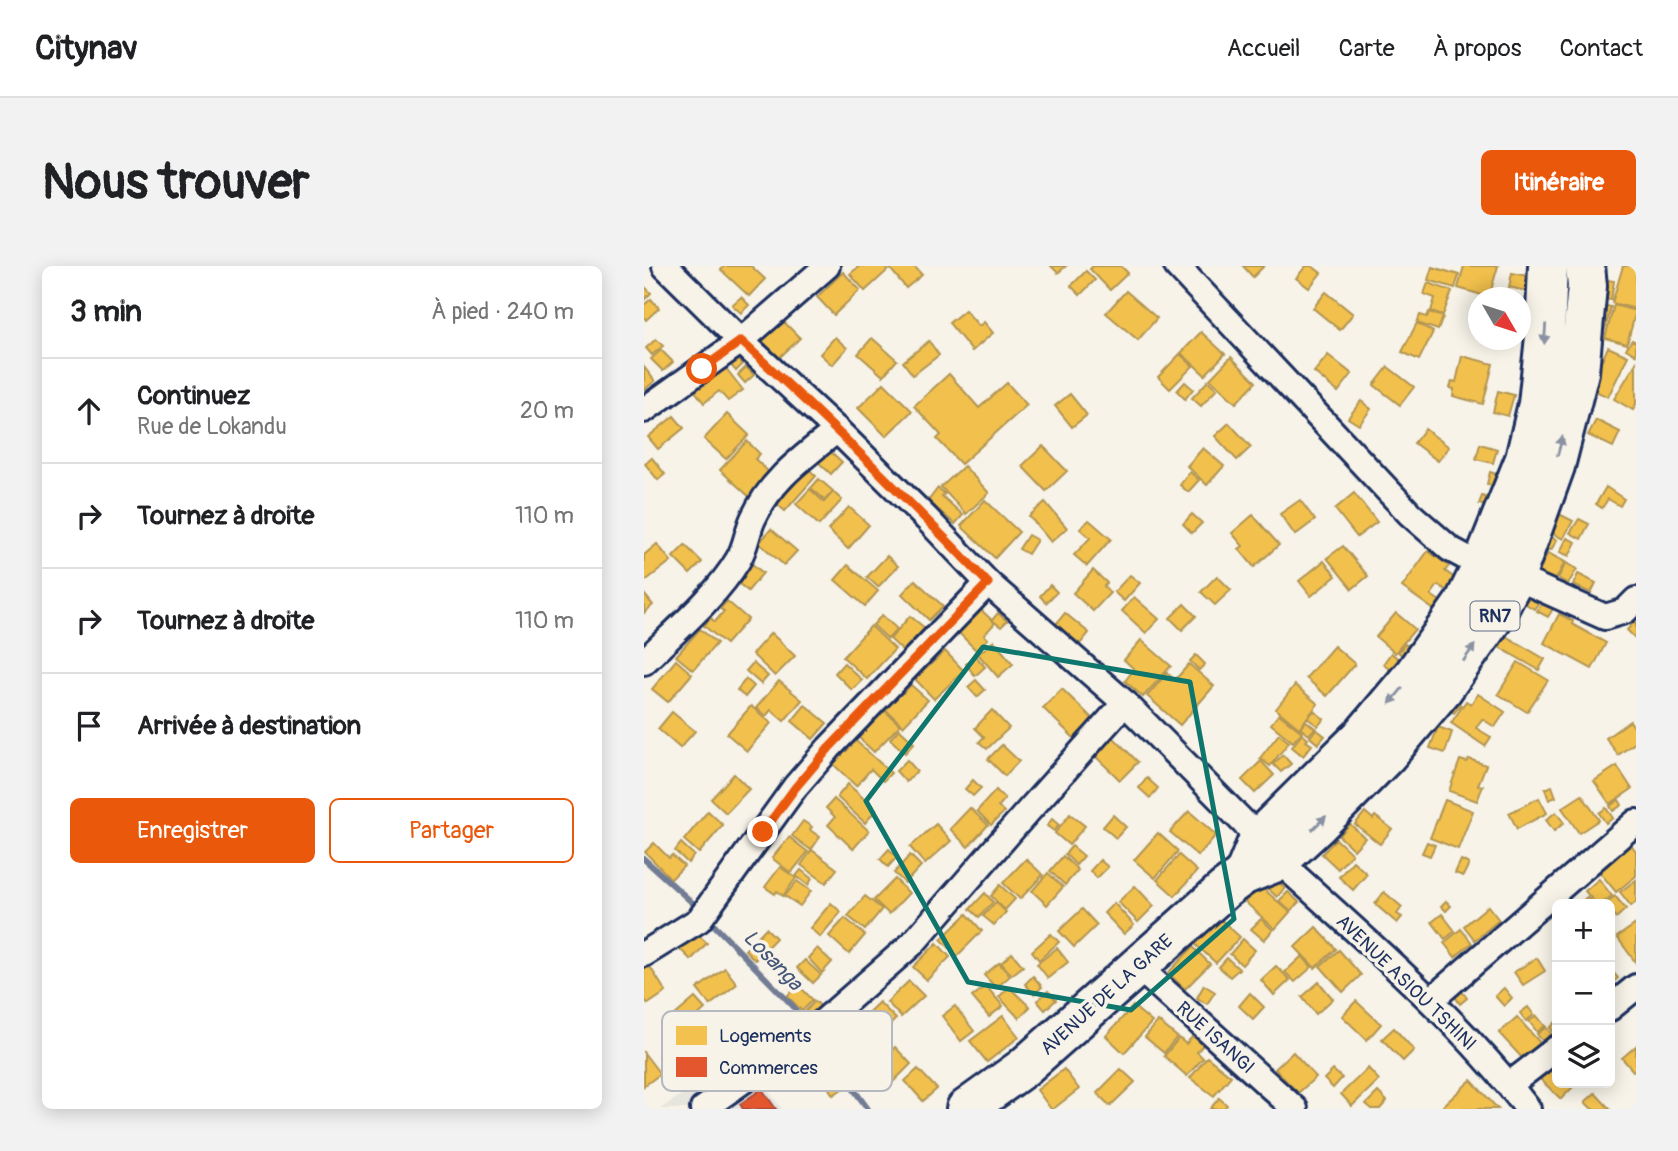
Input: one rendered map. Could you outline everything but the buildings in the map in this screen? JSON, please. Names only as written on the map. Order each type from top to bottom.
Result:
[{"type":"main road","name":"RN7","points":[[1498,571],[1555,466],[1579,372],[1587,286],[1586,266]]},
{"type":"main road","name":"RN7","points":[[1269,849],[1319,824],[1387,755],[1443,690],[1494,617],[1498,571],[1538,404],[1545,337],[1543,268]]},
{"type":"main road","name":"AVENUE DE LA GARE","points":[[966,1109],[1023,1068],[1225,889],[1244,876],[1269,849]]},
{"type":"street","name":"AVENUE ASIOU TSHINI","points":[[665,266],[837,430],[988,583],[1125,703],[1269,849],[1431,1000],[1528,1109]]},
{"type":"street","points":[[644,410],[741,341],[827,266]]},
{"type":"street","points":[[1177,266],[1410,514],[1450,549],[1605,617],[1625,611],[1636,600]]},
{"type":"street","points":[[644,663],[719,587],[740,558],[753,520],[771,487],[837,430]]},
{"type":"street","points":[[644,954],[699,920],[795,788],[829,748],[988,583]]},
{"type":"street","points":[[835,1011],[912,944],[1125,703]]},
{"type":"street","points":[[1431,1000],[1636,822]]},
{"type":"street","name":"RUE ISANGI","points":[[1137,966],[1295,1109]]},
{"type":"street","points":[[1615,1004],[1636,987]]},
{"type":"street","points":[[1509,1085],[1552,1052]]},
{"type":"street","points":[[703,1109],[729,1091]]},
{"type":"highlighted area","points":[[983,647],[1190,682],[1234,919],[1131,1010],[968,982],[866,801]]},
{"type":"shaded area","points":[[687,1091],[769,1091],[782,1109],[660,1109]]},
{"type":"waterway","name":"Losanga","points":[[644,859],[696,906]]},
{"type":"waterway","name":"Losanga","points":[[709,920],[796,1011]]},
{"type":"waterway","name":"Losanga","points":[[855,1091],[868,1109]]},
{"type":"route","points":[[702,369],[741,341],[837,430],[988,583],[829,748],[763,832]]}]
